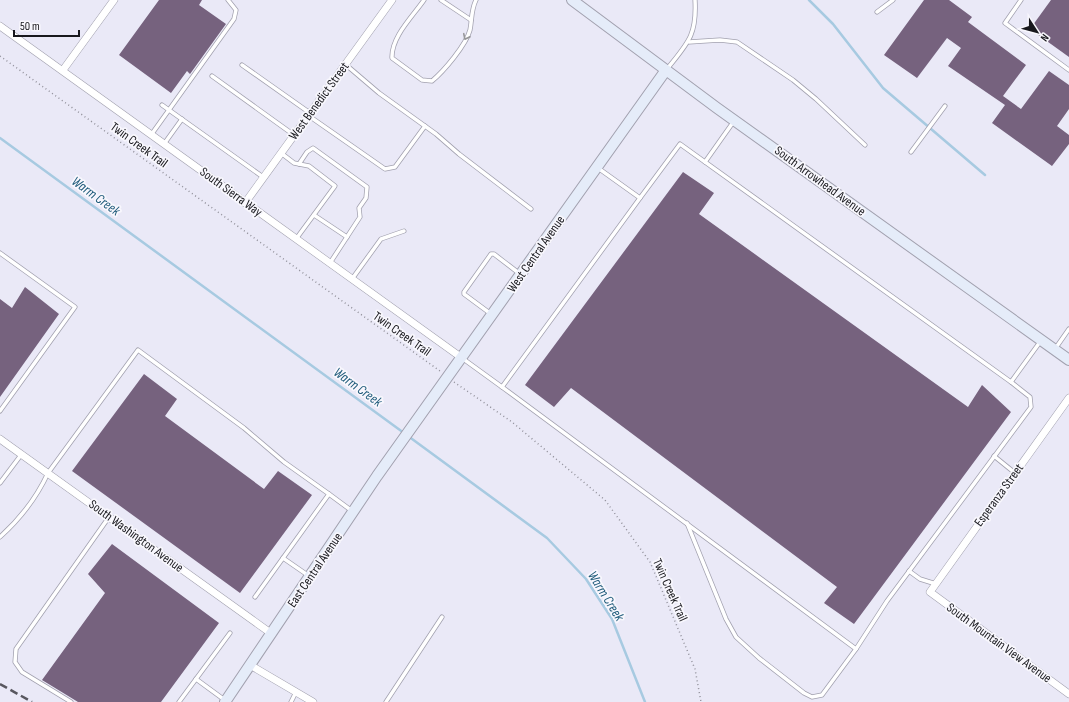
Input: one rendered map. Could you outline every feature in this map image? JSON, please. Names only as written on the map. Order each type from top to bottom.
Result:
[{"type":"street","points":[[63,70],[114,0]]},
{"type":"street","name":"West Benedict Street","points":[[245,202],[392,0]]},
{"type":"street","name":"South Arrowhead Avenue","points":[[572,0],[735,120],[1069,360]]},
{"type":"street","name":"South Sierra Way","points":[[0,26],[462,358]]},
{"type":"street","name":"West Central Avenue","points":[[405,438],[666,70]]},
{"type":"street","name":"Esperanza Street","points":[[930,592],[1069,398]]},
{"type":"street","name":"East Central Avenue","points":[[225,701],[405,438]]},
{"type":"street","name":"South Washington Avenue","points":[[0,439],[272,634]]},
{"type":"street","name":"South Mountain View Avenue","points":[[930,592],[1069,694]]},
{"type":"street","points":[[250,665],[313,702]]},
{"type":"lane","points":[[151,135],[234,19],[236,10],[228,0]]},
{"type":"lane","points":[[424,0],[391,49],[392,58],[422,80],[432,81],[440,74],[465,41],[469,32],[472,7],[476,0]]},
{"type":"lane","points":[[441,0],[471,20]]},
{"type":"lane","points":[[666,70],[689,42],[694,32],[695,0]]},
{"type":"lane","points":[[877,12],[893,0]]},
{"type":"lane","points":[[1022,0],[1005,23],[1069,70]]},
{"type":"lane","points":[[689,42],[720,40],[737,42],[804,90],[865,146]]},
{"type":"lane","points":[[345,64],[379,93],[425,126],[531,209]]},
{"type":"lane","points":[[242,65],[385,169],[389,170],[395,168],[425,126]]},
{"type":"lane","points":[[212,76],[294,135]]},
{"type":"lane","points":[[162,105],[264,177]]},
{"type":"lane","points":[[911,152],[945,106]]},
{"type":"lane","points":[[164,144],[182,119]]},
{"type":"lane","points":[[705,162],[735,120]]},
{"type":"lane","points":[[502,387],[680,144],[1030,396],[1031,407],[887,601],[856,649],[822,695],[812,697],[804,694],[759,658],[736,637],[726,620],[687,523]]},
{"type":"lane","points":[[299,164],[307,152],[313,148],[367,187],[366,198],[359,208],[360,217],[330,263]]},
{"type":"lane","points":[[281,153],[294,163],[309,166],[335,186],[296,239]]},
{"type":"lane","points":[[597,167],[640,198]]},
{"type":"lane","points":[[314,215],[347,237]]},
{"type":"lane","points":[[352,279],[381,239],[404,231]]},
{"type":"lane","points":[[0,254],[75,307],[0,411]]},
{"type":"lane","points":[[492,315],[464,294],[464,292],[491,254],[494,254],[521,274]]},
{"type":"lane","points":[[1054,350],[1069,329]]},
{"type":"lane","points":[[1010,382],[1041,340]]},
{"type":"lane","points":[[0,537],[15,524],[40,493],[48,473],[138,350],[244,428],[284,462],[354,512]]},
{"type":"lane","points":[[462,358],[856,649]]},
{"type":"lane","points":[[0,483],[21,454]]},
{"type":"lane","points":[[994,456],[1016,473]]},
{"type":"lane","points":[[255,597],[329,494]]},
{"type":"lane","points":[[71,702],[22,672],[15,662],[16,649],[109,517]]},
{"type":"lane","points":[[283,558],[310,577]]},
{"type":"lane","points":[[909,571],[920,578],[936,584]]},
{"type":"lane","points":[[386,702],[442,617]]},
{"type":"lane","points":[[179,702],[230,633]]},
{"type":"lane","points":[[196,679],[225,701]]},
{"type":"lane","points":[[290,702],[296,692]]},
{"type":"path","name":"Twin Creek Trail","points":[[0,56],[512,422],[605,500],[650,562],[695,669],[702,702]]},
{"type":"building","points":[[159,0],[202,0],[199,5],[226,24],[190,74],[187,71],[171,93],[119,55]]},
{"type":"building","points":[[924,0],[949,0],[972,17],[968,22],[1026,65],[1003,96],[1021,109],[1049,71],[1069,85],[1069,109],[1057,126],[1069,135],[1069,144],[1052,166],[992,123],[1005,105],[948,66],[961,48],[947,38],[917,78],[884,55]]},
{"type":"building","points":[[1051,0],[1069,0],[1069,57],[1030,29]]},
{"type":"building","points":[[683,172],[714,193],[699,214],[968,407],[982,385],[1011,412],[854,624],[824,603],[837,587],[571,388],[554,407],[525,385]]},
{"type":"building","points":[[25,287],[59,314],[0,397],[0,299],[12,308]]},
{"type":"building","points":[[144,374],[177,399],[165,416],[264,489],[278,471],[312,495],[240,593],[72,471]]},
{"type":"building","points":[[112,544],[219,623],[161,702],[78,702],[42,680],[105,593],[88,574]]},
{"type":"waterway","points":[[809,0],[833,24],[883,88],[985,175]]},
{"type":"waterway","name":"Warm Creek","points":[[0,138],[404,433]]},
{"type":"waterway","name":"Warm Creek","points":[[408,436],[547,538],[586,579],[612,619],[645,702]]},
{"type":"railway","points":[[0,684],[32,702]]}]
